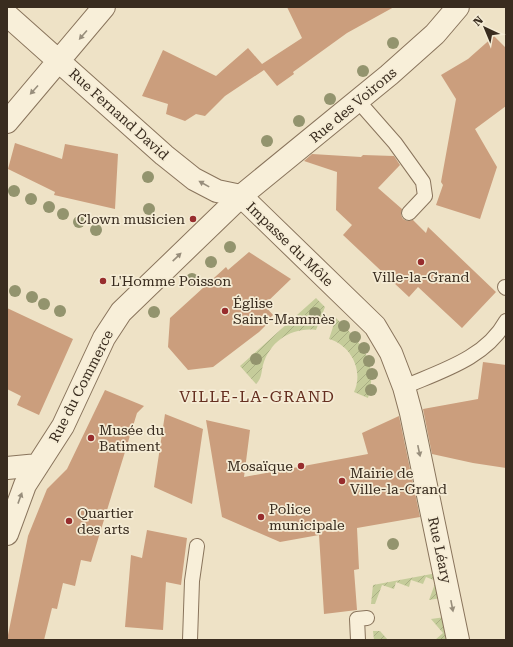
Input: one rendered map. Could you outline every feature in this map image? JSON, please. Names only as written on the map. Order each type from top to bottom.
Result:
[{"type":"street","points":[[7,122],[104,7]]},
{"type":"street","name":"Rue des Voirons","points":[[129,304],[241,196],[359,102],[417,51],[458,7]]},
{"type":"street","name":"Rue Fernand David","points":[[7,15],[164,155],[194,179],[217,191],[241,196]]},
{"type":"street","name":"Impasse du Môle","points":[[241,196],[375,326],[388,344],[404,387],[411,413]]},
{"type":"street","name":"Rue du Commerce","points":[[7,534],[25,485],[63,426],[104,338],[118,316],[129,304]]},
{"type":"street","name":"Rue Léary","points":[[411,413],[458,640]]},
{"type":"street","points":[[7,468],[38,465]]},
{"type":"lane","points":[[359,102],[395,142],[423,182],[425,196],[409,213]]},
{"type":"lane","points":[[404,387],[469,358],[491,342],[506,321]]},
{"type":"lane","points":[[190,640],[192,581],[197,546]]},
{"type":"lane","points":[[358,640],[357,619],[367,618]]},
{"type":"green space","points":[[316,298],[325,307],[316,330],[299,331],[283,337],[266,356],[260,377],[256,384],[240,366]]},
{"type":"green space","points":[[336,318],[353,336],[366,354],[371,373],[371,385],[368,398],[354,392],[357,384],[357,376],[354,360],[344,347],[329,339]]},
{"type":"green space","points":[[437,573],[441,598],[429,600],[436,581],[426,577],[423,584],[411,580],[409,587],[396,582],[394,589],[382,585],[375,604],[371,604],[373,585]]},
{"type":"green space","points":[[445,617],[447,640],[435,640],[443,633],[431,619]]},
{"type":"green space","points":[[373,631],[380,631],[388,640],[374,640]]},
{"type":"building","points":[[287,7],[394,7],[347,33],[293,72],[294,74],[277,86],[264,70],[225,96],[205,116],[196,114],[185,121],[166,114],[168,104],[142,96],[163,50],[216,76],[248,48],[262,64],[302,38]]},
{"type":"building","points":[[494,36],[506,48],[506,106],[475,129],[497,167],[480,219],[436,205],[443,185],[441,182],[456,99],[441,75],[468,59]]},
{"type":"building","points":[[15,143],[62,159],[65,144],[118,154],[115,209],[54,195],[55,192],[8,169]]},
{"type":"building","points":[[312,154],[361,157],[363,155],[394,156],[400,165],[378,188],[402,209],[401,215],[403,219],[407,221],[413,220],[426,233],[428,227],[496,292],[462,328],[418,287],[409,297],[343,235],[352,225],[336,210],[337,172],[304,161]]},
{"type":"building","name":"Église Saint-Mammès","points":[[249,252],[291,279],[264,305],[273,315],[271,317],[272,319],[259,332],[213,367],[188,370],[168,347],[170,318],[226,267],[228,270]]},
{"type":"building","points":[[7,308],[73,339],[39,415],[17,405],[21,396],[7,389]]},
{"type":"building","points":[[483,362],[506,365],[506,468],[473,463],[432,454],[423,409],[478,399]]},
{"type":"building","points":[[105,390],[144,406],[137,413],[91,562],[81,560],[75,586],[63,583],[57,609],[52,608],[44,640],[7,640],[28,536],[47,489],[67,469]]},
{"type":"building","points":[[165,414],[203,429],[192,504],[154,487]]},
{"type":"building","name":"Mairie de Ville-la-Grand","points":[[399,416],[420,517],[357,528],[359,569],[354,570],[357,610],[324,614],[319,535],[280,542],[222,517],[206,420],[250,430],[244,477],[368,454],[362,433]]},
{"type":"building","points":[[147,530],[187,538],[181,585],[166,582],[163,630],[125,627],[131,555],[142,558]]},
{"type":"place","name":"Clown musicien","points":[[193,219]]},
{"type":"place","name":"Ville-la-Grand","points":[[421,262]]},
{"type":"place","name":"L'Homme Poisson","points":[[103,281]]},
{"type":"place","name":"Église Saint-Mammès","points":[[225,311]]},
{"type":"place","name":"Musée du Batiment","points":[[91,438]]},
{"type":"place","name":"Mosaïque","points":[[301,466]]},
{"type":"place","name":"Mairie de Ville-la-Grand","points":[[342,481]]},
{"type":"place","name":"Police municipale","points":[[261,517]]},
{"type":"place","name":"Quartier des arts","points":[[69,521]]},
{"type":"district","name":"VILLE-LA-GRAND","points":[[257,396]]}]
